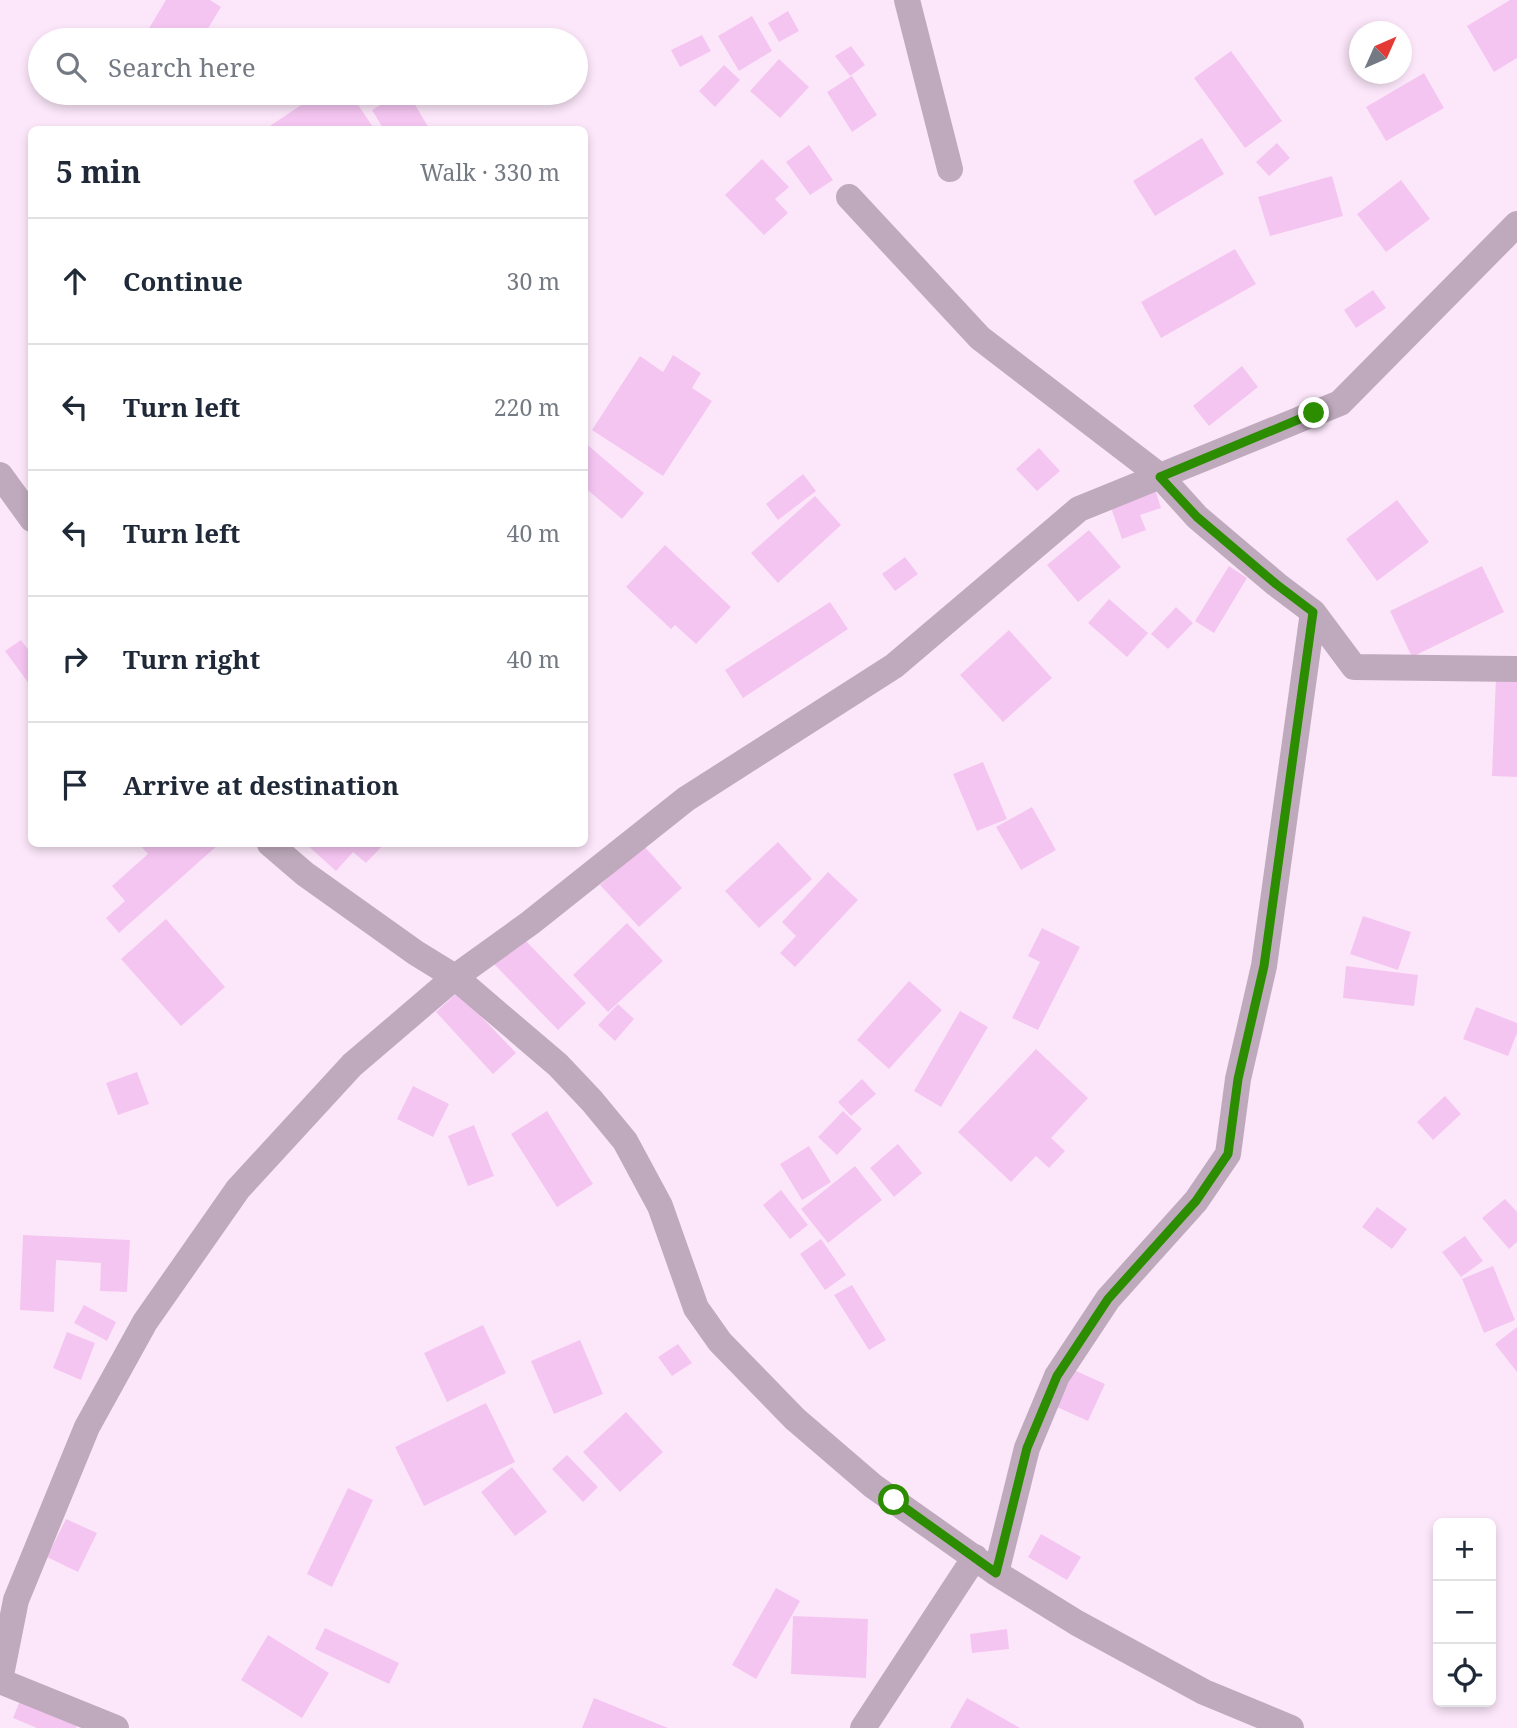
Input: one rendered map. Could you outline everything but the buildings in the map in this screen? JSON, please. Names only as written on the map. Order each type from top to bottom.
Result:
[{"type":"street","points":[[907,0],[950,169]]},
{"type":"street","points":[[849,197],[980,338],[1160,477],[1197,517],[1313,612],[1354,667],[1517,669]]},
{"type":"street","points":[[116,1728],[1,1672],[16,1600],[87,1427],[145,1322],[238,1189],[352,1065],[454,976],[530,923],[687,799],[894,666],[1079,509],[1340,403],[1517,224]]},
{"type":"street","points":[[0,475],[28,514]]},
{"type":"street","points":[[996,1573],[1027,1448],[1057,1376],[1108,1299],[1196,1201],[1228,1154],[1238,1079],[1264,966],[1313,612]]},
{"type":"street","points":[[274,847],[305,874],[416,953],[454,976],[558,1065],[592,1101],[625,1141],[660,1206],[696,1308],[720,1342],[795,1419],[873,1486],[996,1573],[1077,1623],[1204,1692],[1291,1728]]},
{"type":"street","points":[[863,1728],[975,1557]]},
{"type":"route","points":[[894,1500],[996,1573],[1027,1448],[1057,1376],[1108,1299],[1196,1201],[1228,1154],[1238,1079],[1264,966],[1313,612],[1197,517],[1160,477],[1314,413]]}]
